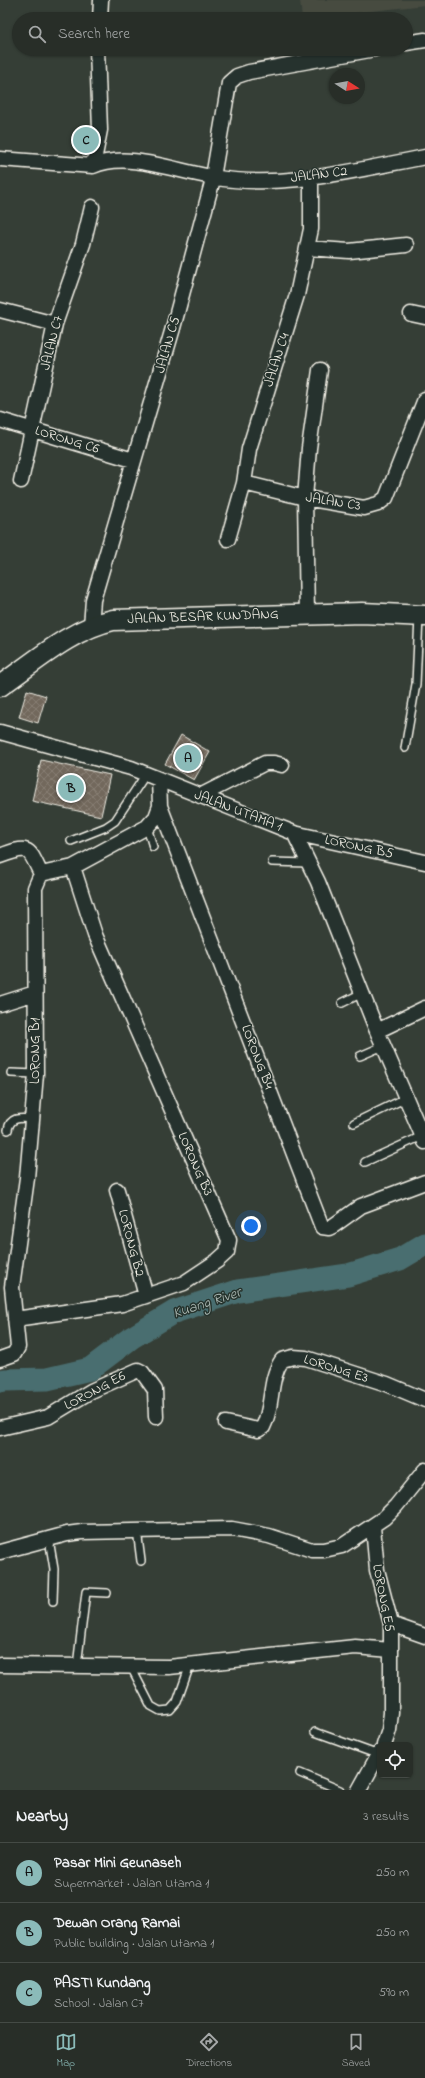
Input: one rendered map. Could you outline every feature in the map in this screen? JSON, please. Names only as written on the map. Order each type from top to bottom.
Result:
[{"type":"main road","name":"JALAN BESAR KUNDANG","points":[[0,686],[91,626],[121,620],[362,613],[422,616]]},
{"type":"street","points":[[100,12],[101,0]]},
{"type":"street","points":[[413,42],[425,40]]},
{"type":"street","points":[[93,166],[100,130],[97,56]]},
{"type":"street","name":"JALAN C5","points":[[91,626],[93,600],[173,328],[213,177],[229,83],[237,76],[249,72],[337,56]]},
{"type":"street","name":"JALAN C2","points":[[0,159],[93,166],[106,161],[126,160],[213,177],[259,181],[311,178],[425,157]]},
{"type":"street","name":"JALAN C4","points":[[228,539],[244,483],[249,449],[297,295],[311,228],[311,178]]},
{"type":"street","name":"JALAN C7","points":[[21,481],[55,324],[82,244],[92,207]]},
{"type":"street","points":[[306,248],[349,251],[406,245]]},
{"type":"street","points":[[0,310],[55,324]]},
{"type":"street","points":[[307,614],[305,498],[309,448],[320,370]]},
{"type":"street","name":"JALAN C3","points":[[244,483],[305,498],[364,508],[378,504],[386,498],[425,399]]},
{"type":"street","name":"LORONG C6","points":[[0,420],[133,460]]},
{"type":"street","name":"JALAN UTAMA 1","points":[[0,732],[74,751],[152,776],[294,833],[309,863],[383,1046],[423,1139]]},
{"type":"street","points":[[200,796],[265,764],[274,762],[282,765]]},
{"type":"street","name":"LORONG B4","points":[[152,776],[160,806],[322,1227],[329,1228],[361,1206],[425,1182]]},
{"type":"street","points":[[0,856],[20,849],[26,850],[31,853],[41,874],[74,867],[146,827],[156,817],[160,806]]},
{"type":"street","name":"LORONG B5","points":[[294,833],[425,862]]},
{"type":"street","name":"LORONG B3","points":[[15,1319],[122,1304],[184,1283],[217,1261],[226,1252],[228,1240],[95,935],[74,867]]},
{"type":"street","name":"LORONG B1","points":[[0,1358],[17,1351],[18,1347],[12,1287],[33,1119],[36,1074],[35,888],[41,874]]},
{"type":"street","points":[[0,1004],[35,993]]},
{"type":"street","points":[[377,1031],[425,1008]]},
{"type":"street","name":"LORONG B2","points":[[116,1190],[146,1296]]},
{"type":"street","name":"LORONG E3","points":[[226,1423],[258,1430],[263,1427],[268,1415],[276,1369],[282,1360],[293,1356],[306,1358],[387,1384],[425,1400]]},
{"type":"street","name":"LORONG E6","points":[[0,1428],[48,1417],[91,1391],[138,1370],[142,1372],[155,1390],[156,1417]]},
{"type":"street","points":[[0,1552],[82,1532],[232,1529],[269,1536],[312,1550],[324,1550],[342,1546],[373,1527],[396,1506],[425,1470]]},
{"type":"street","name":"LORONG E5","points":[[373,1527],[377,1570],[391,1624],[391,1713],[389,1730],[384,1742]]},
{"type":"street","points":[[391,1624],[425,1636]]},
{"type":"street","points":[[0,1665],[169,1667],[355,1647],[391,1650]]},
{"type":"street","name":"LORONG E5","points":[[359,1790],[377,1758]]},
{"type":"lane","points":[[405,748],[416,684],[422,616]]},
{"type":"lane","points":[[71,840],[115,821],[152,776]]},
{"type":"lane","points":[[146,827],[153,847]]},
{"type":"lane","points":[[272,862],[309,863]]},
{"type":"lane","points":[[342,1003],[362,993]]},
{"type":"lane","points":[[360,1056],[383,1046]]},
{"type":"lane","points":[[10,1074],[36,1074]]},
{"type":"lane","points":[[354,1123],[406,1098]]},
{"type":"lane","points":[[8,1130],[10,1122],[16,1118],[33,1119]]},
{"type":"lane","points":[[365,1162],[423,1139]]},
{"type":"lane","points":[[138,1530],[141,1561]]},
{"type":"lane","points":[[49,1539],[54,1569],[53,1601]]},
{"type":"lane","points":[[77,1666],[86,1592],[107,1593]]},
{"type":"lane","points":[[131,1667],[151,1706],[160,1711],[170,1710],[177,1702],[190,1665]]},
{"type":"lane","points":[[315,1732],[377,1750]]},
{"type":"lane","points":[[300,1773],[340,1790]]},
{"type":"shaded area","points":[[300,0],[425,0],[425,5],[364,12],[301,12]]},
{"type":"building","points":[[27,690],[46,696],[38,723],[19,717]]},
{"type":"building","points":[[181,735],[210,752],[194,780],[165,764]]},
{"type":"building","points":[[41,760],[110,775],[101,816],[32,801]]},
{"type":"waterway","name":"Kuang River","points":[[0,1381],[47,1379],[90,1369],[131,1338],[174,1312],[238,1291],[348,1275],[400,1259],[425,1244]]},
{"type":"place","name":"PASTI Kundang","points":[[86,140]]},
{"type":"place","name":"Pasar Mini Geunaseh","points":[[188,758]]},
{"type":"place","name":"Dewan Orang Ramai","points":[[71,788]]}]
